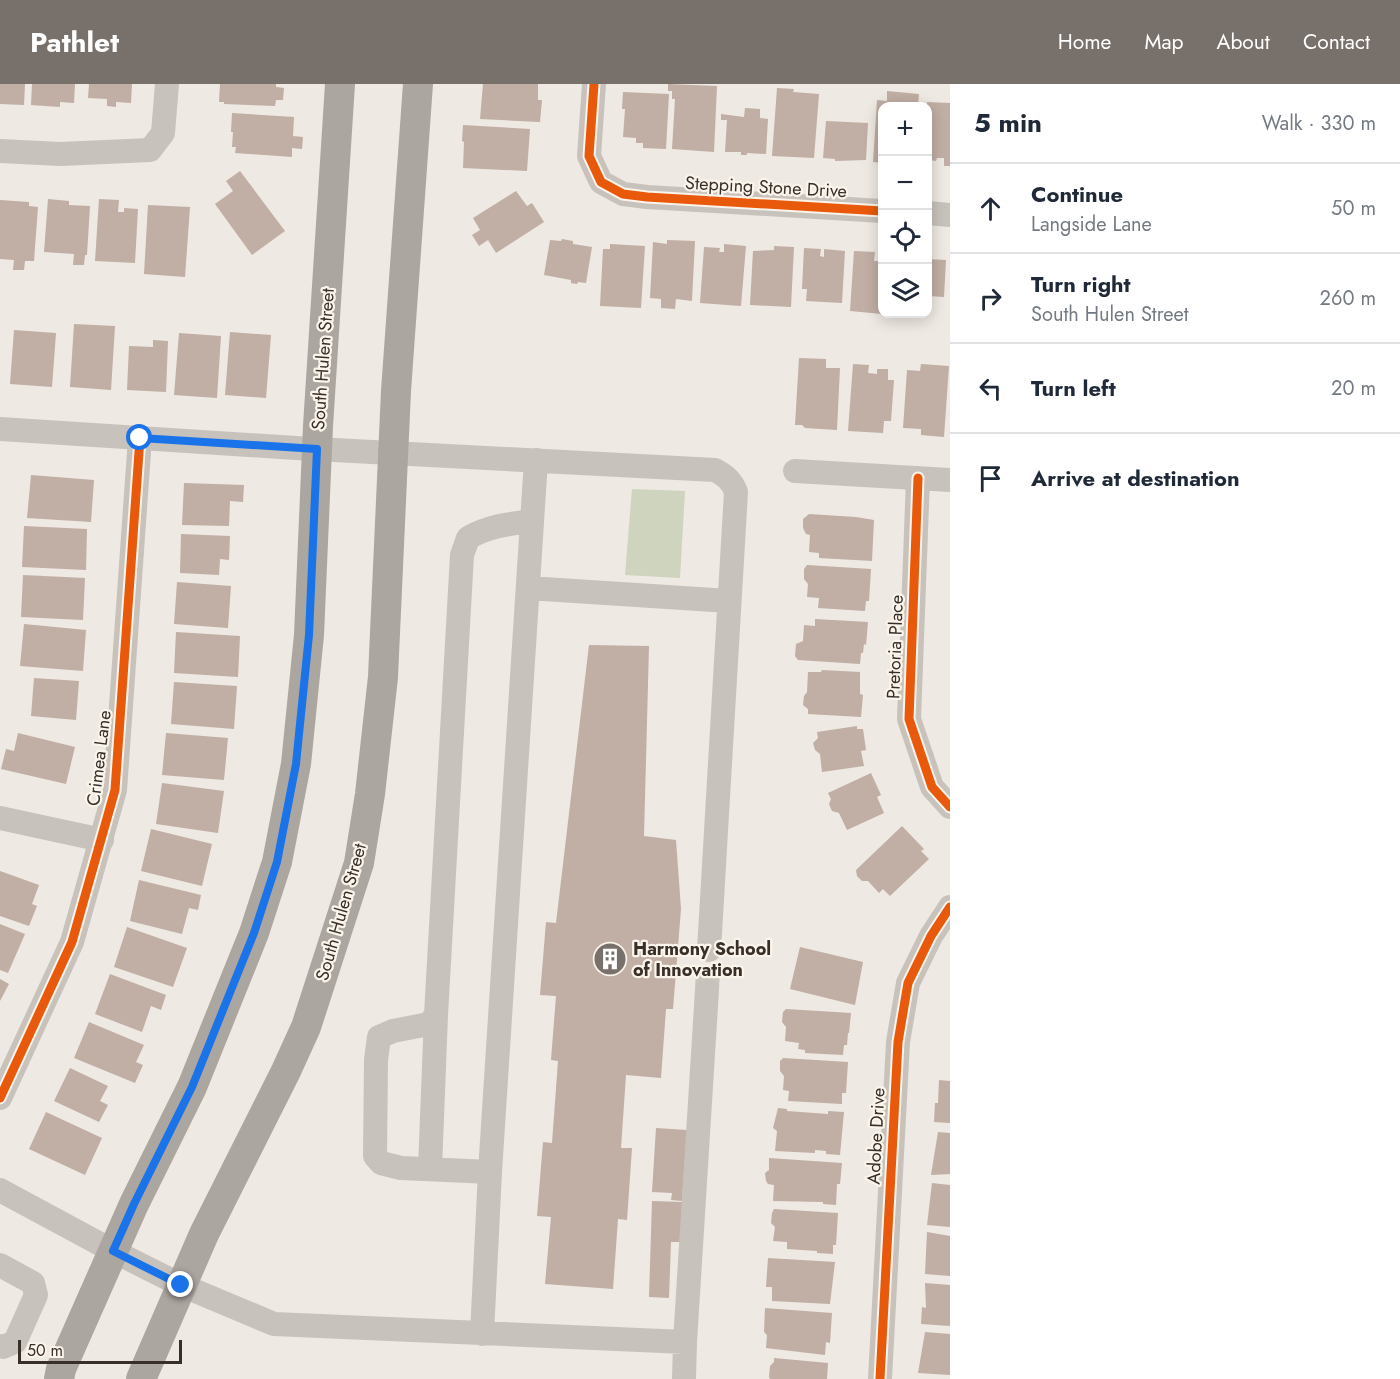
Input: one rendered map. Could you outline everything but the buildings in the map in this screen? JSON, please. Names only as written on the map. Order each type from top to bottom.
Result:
[{"type":"main road","name":"South Hulen Street","points":[[59,1379],[134,1204],[192,1087],[254,933],[277,862],[296,764],[307,659],[317,449],[340,84]]},
{"type":"main road","name":"South Hulen Street","points":[[141,1379],[204,1234],[306,1027],[359,863],[370,794],[383,678],[396,391],[418,84]]},
{"type":"street","name":"Stepping Stone Drive","points":[[594,84],[589,156],[601,182],[623,194],[878,211]]},
{"type":"street","points":[[0,151],[60,154],[150,150],[162,134],[167,91]]},
{"type":"street","points":[[932,213],[950,215]]},
{"type":"street","points":[[0,429],[317,449],[715,470],[727,476],[736,492],[709,951]]},
{"type":"street","name":"Crimea Lane","points":[[0,1098],[72,942],[116,790],[140,438]]},
{"type":"street","points":[[482,1334],[490,1172],[536,460]]},
{"type":"street","points":[[795,471],[950,480]]},
{"type":"street","name":"Pretoria Place","points":[[918,478],[909,718],[932,788],[950,807]]},
{"type":"street","points":[[430,1169],[436,1015],[462,555],[468,538],[480,531],[500,525],[532,521]]},
{"type":"street","points":[[528,588],[729,601]]},
{"type":"street","points":[[0,818],[102,840]]},
{"type":"street","name":"Adobe Drive","points":[[880,1379],[898,1042],[908,983],[931,936],[950,907]]},
{"type":"street","points":[[684,1379],[707,990]]},
{"type":"street","points":[[436,1015],[429,1024],[393,1031],[380,1037],[376,1060],[375,1156],[381,1163],[401,1168],[490,1172]]},
{"type":"street","points":[[3,1199],[181,1285],[274,1324],[685,1342]]},
{"type":"street","points":[[0,1266],[33,1283],[36,1295],[15,1342],[0,1346]]},
{"type":"green space","points":[[632,489],[685,491],[680,578],[625,575]]},
{"type":"tunnel","points":[[707,990],[709,950]]},
{"type":"cycle path","points":[[594,84],[589,156],[601,182],[623,194],[878,211]]},
{"type":"cycle path","points":[[0,1098],[72,942],[115,790],[140,438]]},
{"type":"cycle path","points":[[918,478],[909,719],[932,787],[950,807]]},
{"type":"cycle path","points":[[880,1379],[898,1042],[908,983],[931,936],[950,907]]},
{"type":"place","name":"Harmony School of Innovation","points":[[610,959]]},
{"type":"route","points":[[140,438],[317,449],[309,635],[296,764],[277,862],[254,933],[192,1087],[113,1251],[181,1285]]}]
